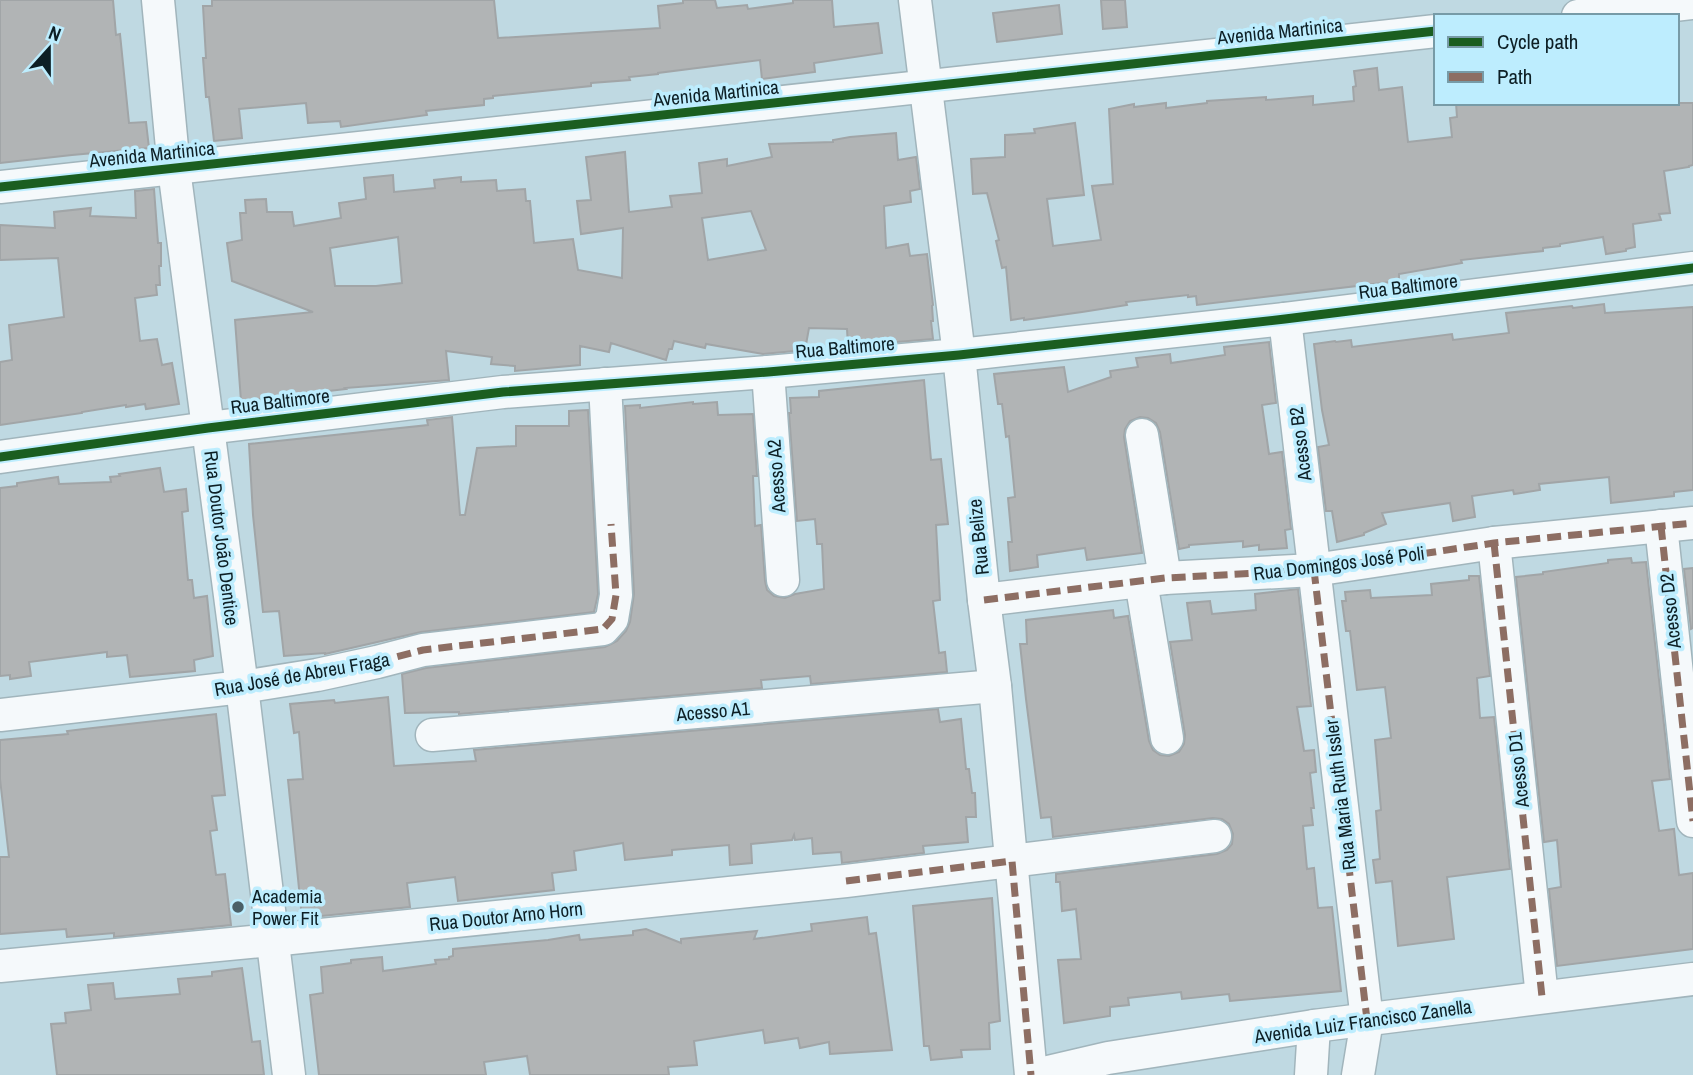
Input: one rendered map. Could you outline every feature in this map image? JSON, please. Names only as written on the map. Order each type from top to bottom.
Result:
[{"type":"street","name":"Rua Doutor João Dentice","points":[[158,0],[174,169],[242,687],[289,1075]]},
{"type":"street","name":"Rua Belize","points":[[915,0],[959,355],[1033,1075]]},
{"type":"street","points":[[1596,14],[1693,3]]},
{"type":"street","name":"Avenida Martinica","points":[[0,187],[1434,32]]},
{"type":"street","name":"Rua Baltimore","points":[[0,457],[208,428],[503,392],[959,355],[1693,268]]},
{"type":"street","name":"Acesso B2","points":[[1285,318],[1314,570]]},
{"type":"street","name":"Acesso A2","points":[[768,372],[783,580]]},
{"type":"street","name":"Rua José de Abreu Fraga","points":[[0,715],[242,687],[317,675],[423,650],[603,629],[612,619],[616,596],[605,384]]},
{"type":"street","points":[[1142,435],[1167,738]]},
{"type":"street","name":"Rua Domingos José Poli","points":[[984,600],[1153,579],[1314,570],[1494,543],[1693,523]]},
{"type":"street","name":"Acesso D2","points":[[1661,526],[1693,821]]},
{"type":"street","name":"Acesso D1","points":[[1494,543],[1542,997]]},
{"type":"street","name":"Rua Maria Ruth Issler","points":[[1314,570],[1367,1020],[1358,1075]]},
{"type":"street","name":"Acesso A1","points":[[432,735],[995,686]]},
{"type":"street","name":"Rua Doutor Arno Horn","points":[[0,966],[846,881],[1215,836]]},
{"type":"street","name":"Avenida Luiz Francisco Zanella","points":[[1033,1075],[1108,1058],[1314,1026],[1693,979]]},
{"type":"street","points":[[1311,1075],[1314,1026]]},
{"type":"building","points":[[0,0],[113,0],[116,35],[120,34],[129,123],[146,122],[149,148],[0,163]]},
{"type":"building","points":[[212,0],[494,0],[498,38],[660,28],[658,6],[683,3],[683,0],[715,0],[717,8],[747,5],[748,9],[793,3],[793,0],[832,0],[834,27],[878,23],[882,53],[814,63],[815,72],[762,79],[760,60],[658,73],[629,77],[630,80],[591,83],[591,86],[493,96],[484,99],[484,105],[426,111],[427,115],[341,127],[340,121],[308,123],[306,103],[239,109],[242,138],[214,141],[209,97],[206,97],[203,58],[206,58],[203,6],[212,6]]},
{"type":"building","points":[[1101,0],[1125,0],[1127,27],[1103,29]]},
{"type":"building","points":[[1059,5],[1062,34],[997,42],[993,13]]},
{"type":"building","points":[[1377,68],[1379,90],[1402,87],[1408,142],[1452,137],[1450,118],[1457,117],[1456,105],[1693,103],[1693,165],[1664,171],[1670,213],[1659,214],[1661,220],[1633,224],[1635,247],[1626,251],[1606,254],[1603,237],[1560,244],[1543,248],[1543,251],[1461,260],[1462,263],[1399,274],[1399,281],[1197,305],[1196,296],[1188,295],[1011,320],[1006,267],[1002,268],[996,241],[999,240],[987,193],[973,194],[971,159],[1005,157],[1005,135],[1035,133],[1034,129],[1075,123],[1084,195],[1047,199],[1053,246],[1101,240],[1092,186],[1113,184],[1109,109],[1134,104],[1134,107],[1166,103],[1166,108],[1207,101],[1266,97],[1266,100],[1313,96],[1313,105],[1354,101],[1354,71]]},
{"type":"building","points":[[896,133],[898,160],[916,157],[920,189],[910,191],[911,202],[884,206],[886,248],[908,244],[910,256],[927,254],[933,305],[933,339],[848,346],[847,329],[809,328],[805,350],[763,354],[706,344],[705,348],[674,341],[666,360],[611,343],[609,352],[580,346],[580,365],[515,371],[515,366],[491,364],[492,357],[446,351],[449,380],[345,388],[241,401],[235,320],[313,312],[232,281],[227,243],[242,240],[240,213],[246,213],[245,200],[266,199],[267,212],[292,212],[294,226],[341,218],[339,203],[366,199],[364,178],[393,175],[394,192],[435,188],[434,180],[461,177],[461,182],[496,180],[497,191],[525,189],[526,201],[530,201],[534,243],[573,239],[578,270],[622,278],[623,228],[581,234],[577,201],[591,200],[586,157],[625,152],[629,212],[672,207],[670,196],[702,193],[699,163],[727,159],[727,166],[772,157],[769,144],[833,142],[850,137]],"holes":[[[751,211],[766,250],[708,260],[702,218]],[[398,237],[402,283],[335,286],[330,248]]]},
{"type":"building","points":[[154,189],[158,243],[161,243],[160,285],[156,285],[157,295],[135,298],[140,341],[157,339],[162,365],[172,363],[179,404],[146,409],[145,404],[126,405],[0,425],[0,362],[12,360],[9,325],[64,317],[58,258],[0,260],[0,225],[55,228],[54,212],[91,208],[90,216],[136,218],[135,191]]},
{"type":"building","points":[[1604,304],[1605,313],[1693,307],[1693,490],[1674,492],[1674,496],[1611,503],[1609,477],[1539,484],[1540,490],[1514,494],[1513,490],[1472,496],[1475,517],[1453,521],[1450,503],[1382,513],[1386,524],[1364,535],[1337,542],[1332,511],[1326,511],[1318,447],[1329,445],[1314,344],[1351,340],[1352,347],[1452,334],[1453,340],[1509,333],[1506,313]]},
{"type":"building","points":[[1269,342],[1276,403],[1262,405],[1269,454],[1282,452],[1291,529],[1285,530],[1287,548],[1259,550],[1259,545],[1243,547],[1243,541],[1189,545],[1179,549],[1160,432],[1156,423],[1140,417],[1130,421],[1124,437],[1142,553],[1087,560],[1085,548],[1037,555],[1038,567],[1010,571],[1008,542],[1012,542],[1008,498],[1015,497],[1009,436],[1006,437],[1002,404],[998,404],[994,374],[1064,367],[1068,392],[1111,377],[1110,371],[1138,367],[1136,358],[1170,354],[1171,363],[1225,355],[1224,347]]},
{"type":"building","points":[[924,380],[931,460],[941,459],[948,524],[936,525],[940,600],[933,601],[939,653],[945,652],[947,672],[811,684],[810,676],[761,680],[762,688],[459,714],[405,713],[402,674],[426,668],[605,647],[617,641],[626,631],[634,594],[625,406],[640,405],[640,408],[717,402],[718,415],[753,414],[757,476],[753,476],[755,526],[761,525],[767,590],[774,596],[785,598],[824,589],[822,544],[817,544],[815,519],[797,521],[790,398],[819,397],[819,391]]},
{"type":"building","points":[[588,410],[598,594],[594,612],[421,632],[325,654],[284,656],[279,611],[263,612],[249,444],[428,425],[427,420],[452,417],[460,515],[465,515],[477,448],[516,446],[516,426],[569,426],[569,411]]},
{"type":"building","points":[[160,468],[164,492],[186,489],[188,511],[182,512],[188,580],[192,580],[194,598],[207,596],[213,656],[194,660],[195,671],[130,677],[127,655],[107,657],[107,652],[29,662],[31,676],[10,679],[10,675],[0,676],[0,488],[58,477],[59,484],[111,482],[110,477],[120,476],[119,474]]},
{"type":"building","points":[[1631,558],[1632,563],[1646,562],[1670,779],[1652,781],[1659,831],[1674,829],[1679,875],[1693,873],[1693,949],[1557,966],[1549,889],[1561,887],[1557,840],[1544,842],[1516,577]]},
{"type":"building","points":[[1693,568],[1693,628],[1691,629],[1684,569]]},
{"type":"building","points":[[1469,576],[1479,576],[1490,676],[1477,678],[1480,718],[1494,717],[1510,869],[1447,877],[1454,939],[1398,946],[1392,881],[1376,883],[1373,860],[1380,859],[1376,811],[1381,810],[1375,740],[1391,738],[1385,687],[1357,690],[1350,631],[1346,631],[1342,601],[1346,601],[1345,592],[1370,590],[1371,598],[1432,595],[1431,584],[1469,580]]},
{"type":"building","points":[[1298,589],[1311,706],[1297,707],[1304,751],[1314,750],[1316,772],[1310,773],[1313,825],[1303,826],[1307,869],[1314,868],[1318,908],[1332,907],[1341,991],[1230,1001],[1229,994],[1182,999],[1181,992],[1128,998],[1129,1005],[1110,1007],[1110,1016],[1064,1023],[1058,960],[1081,959],[1076,909],[1062,911],[1060,882],[1056,882],[1056,874],[1217,854],[1227,850],[1232,844],[1233,834],[1229,824],[1222,819],[1213,818],[1053,837],[1051,817],[1041,818],[1026,699],[1020,644],[1027,644],[1026,620],[1113,610],[1114,618],[1128,616],[1149,741],[1153,750],[1160,755],[1169,756],[1179,752],[1184,744],[1185,735],[1170,642],[1192,640],[1187,603],[1210,601],[1212,614],[1256,610],[1255,594]]},
{"type":"building","points":[[388,697],[394,766],[476,761],[474,750],[938,709],[940,722],[961,719],[966,769],[969,769],[972,793],[975,793],[976,817],[966,817],[968,842],[923,846],[924,853],[842,863],[841,852],[813,854],[812,838],[795,840],[794,835],[792,840],[751,844],[752,863],[730,865],[729,845],[672,850],[672,855],[625,860],[623,843],[574,851],[576,870],[552,873],[554,890],[458,901],[455,877],[407,883],[410,907],[302,918],[288,780],[303,779],[299,732],[294,733],[290,704],[334,700],[335,703]]},
{"type":"building","points":[[216,714],[225,795],[212,796],[217,830],[210,831],[216,875],[225,874],[231,925],[114,937],[114,933],[67,937],[66,929],[0,934],[0,857],[9,857],[0,779],[0,740],[68,734],[67,731]]},
{"type":"building","points":[[992,898],[1000,1021],[989,1023],[990,1049],[961,1050],[962,1057],[931,1060],[929,1046],[924,1046],[913,906]]},
{"type":"building","points":[[867,917],[869,934],[876,933],[892,1050],[830,1054],[829,1042],[800,1048],[798,1038],[765,1043],[763,1030],[694,1041],[697,1065],[668,1067],[669,1075],[530,1075],[527,1056],[484,1062],[486,1075],[319,1075],[310,995],[323,993],[321,967],[382,957],[383,971],[436,964],[435,960],[453,956],[453,949],[579,935],[580,940],[633,935],[633,931],[646,929],[681,943],[681,939],[757,931],[754,939],[812,931],[811,924]]},
{"type":"building","points":[[242,968],[252,1042],[260,1041],[264,1075],[57,1075],[51,1024],[66,1023],[65,1013],[91,1010],[88,985],[113,983],[115,999],[180,994],[178,979],[212,976],[212,972]]},
{"type":"marked path","points":[[984,600],[1165,578],[1314,570],[1494,543],[1693,523]]},
{"type":"marked path","points":[[377,662],[423,650],[603,629],[612,619],[616,595],[611,524]]},
{"type":"marked path","points":[[1661,526],[1693,821]]},
{"type":"marked path","points":[[1494,543],[1542,997]]},
{"type":"marked path","points":[[1314,570],[1367,1020]]},
{"type":"marked path","points":[[846,881],[1012,861],[1031,1075]]},
{"type":"cycle path","points":[[0,187],[1434,31]]},
{"type":"cycle path","points":[[0,457],[208,428],[503,392],[959,355],[1285,319],[1693,268]]},
{"type":"place","name":"Academia Power Fit","points":[[238,907]]}]
